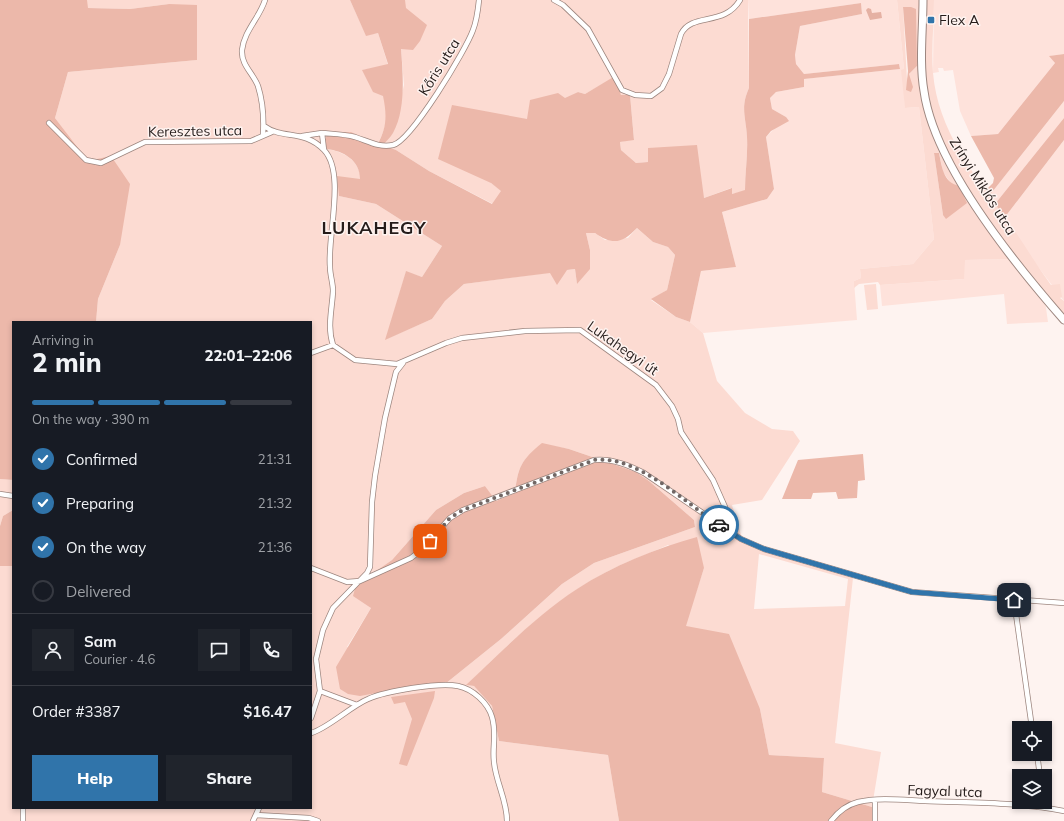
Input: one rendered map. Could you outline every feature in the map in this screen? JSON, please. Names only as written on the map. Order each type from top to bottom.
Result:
[{"type":"main road","name":"Zrínyi Miklós utca","points":[[923,0],[924,91],[938,140],[960,181],[992,228],[1040,293],[1064,320]]},
{"type":"street","points":[[264,135],[263,111],[258,88],[244,63],[242,51],[247,34],[265,0]]},
{"type":"street","name":"Kőris utca","points":[[322,134],[354,137],[380,146],[394,145],[403,140],[417,123],[464,51],[474,29],[479,0]]},
{"type":"street","points":[[554,0],[562,5],[588,30],[622,90],[631,94],[642,96],[655,94],[662,88],[669,74],[681,34],[685,28],[694,23],[723,16],[733,9],[740,0]]},
{"type":"street","name":"Keresztes utca","points":[[50,123],[86,160],[101,163],[145,142],[251,141],[272,132],[302,136],[324,150]]},
{"type":"street","name":"Keresztes utca","points":[[264,126],[272,132]]},
{"type":"street","points":[[302,136],[322,134],[324,150],[330,161],[335,181],[330,268],[333,289],[329,331],[333,345],[355,360],[390,364],[396,372]]},
{"type":"street","name":"Lukahegyi út","points":[[390,364],[403,363],[446,342],[462,338],[525,331],[580,330],[656,385],[672,406],[678,419],[681,432],[713,480],[724,507],[732,533]]},
{"type":"street","points":[[312,353],[333,345]]},
{"type":"street","points":[[312,715],[320,691],[316,659],[323,630],[333,608],[360,580],[370,567],[374,482],[385,418],[396,372],[403,363]]},
{"type":"street","points":[[312,568],[347,582],[360,580],[411,558],[420,551],[450,518],[463,510],[594,460],[605,459],[617,462],[644,473],[732,533],[750,544],[764,549],[906,590],[1064,603]]},
{"type":"street","points":[[0,494],[12,496]]},
{"type":"street","points":[[1014,600],[1031,721]]},
{"type":"street","points":[[312,732],[369,698],[398,690],[442,685],[457,686],[471,691],[483,701],[492,715],[495,741],[494,762],[506,802],[507,821]]},
{"type":"street","points":[[320,691],[357,705]]},
{"type":"street","points":[[875,800],[875,821]]},
{"type":"street","name":"Fagyal utca","points":[[831,821],[836,814],[850,805],[875,800],[1012,804]]},
{"type":"street","name":"Fagyal utca","points":[[1052,808],[1064,811]]},
{"type":"street","points":[[22,821],[23,809]]},
{"type":"street","points":[[253,821],[259,809]]},
{"type":"street","points":[[256,815],[309,818],[318,821]]},
{"type":"shaded area","points":[[0,0],[87,0],[88,8],[130,9],[169,4],[197,5],[197,60],[68,72],[55,118],[88,161],[111,156],[130,184],[120,245],[98,299],[96,321],[12,321],[12,480],[0,479]]},
{"type":"shaded area","points":[[87,0],[350,0],[366,35],[378,33],[388,65],[363,70],[378,88],[386,101],[387,114],[385,127],[377,145],[327,149],[339,152],[350,158],[360,172],[361,179],[339,196],[376,204],[442,246],[422,277],[406,272],[386,339],[432,319],[445,301],[464,284],[575,269],[577,284],[590,250],[586,233],[595,233],[605,240],[628,238],[637,228],[653,242],[668,247],[675,255],[667,290],[651,300],[676,317],[690,322],[703,333],[717,381],[745,413],[772,429],[793,431],[800,441],[762,500],[732,505],[742,538],[853,578],[835,743],[881,752],[872,807],[822,792],[824,758],[769,755],[760,709],[685,626],[704,568],[668,545],[609,571],[565,598],[530,625],[467,685],[474,686],[492,706],[499,741],[608,755],[619,821],[0,821],[0,566],[12,566],[12,809],[312,809],[312,321],[96,321],[98,299],[120,245],[88,162],[55,118],[68,72],[197,60],[169,4],[130,9],[87,8]],"holes":[[[542,444],[569,449],[636,472],[649,481],[694,520],[695,527],[594,563],[562,584],[501,639],[445,684],[431,683],[347,647],[371,608],[357,585],[392,560],[436,510],[464,493],[485,486],[495,501],[515,493],[519,470],[529,455]],[[759,554],[848,579],[845,606],[754,609]]]},
{"type":"shaded area","points":[[350,0],[405,0],[406,8],[427,25],[420,41],[413,50],[401,49],[403,92],[400,114],[393,133],[383,145],[396,150],[429,171],[492,204],[501,191],[491,183],[438,159],[452,105],[527,119],[530,100],[558,93],[565,98],[578,92],[585,94],[615,76],[621,95],[630,95],[634,140],[620,142],[621,150],[636,163],[648,162],[648,148],[697,145],[704,198],[732,188],[732,194],[745,190],[747,144],[744,107],[749,88],[749,19],[861,3],[862,14],[800,26],[795,55],[796,64],[804,74],[899,64],[900,69],[804,79],[804,87],[776,92],[770,98],[772,109],[786,117],[789,121],[771,131],[766,137],[774,189],[767,199],[722,212],[736,267],[701,271],[690,322],[676,317],[651,299],[667,290],[675,255],[668,247],[653,242],[637,228],[622,240],[617,241],[607,240],[595,233],[586,233],[590,250],[590,269],[577,284],[575,269],[567,270],[557,285],[550,273],[464,284],[445,301],[432,319],[385,340],[406,271],[422,277],[442,246],[376,204],[339,196],[337,176],[360,179],[359,172],[354,162],[350,158],[339,152],[327,149],[324,142],[328,133],[351,132],[377,145],[383,133],[385,121],[383,96],[373,92],[362,70],[388,64],[378,33],[366,36]]},
{"type":"shaded area","points":[[405,0],[748,0],[749,88],[744,107],[747,144],[745,191],[732,194],[731,188],[704,198],[648,148],[649,162],[636,163],[621,150],[620,142],[634,139],[630,95],[621,95],[615,77],[585,94],[578,92],[528,119],[491,183],[502,191],[493,204],[429,171],[396,150],[382,145],[392,134],[404,85],[401,49]]},
{"type":"shaded area","points":[[748,0],[897,0],[904,69],[905,108],[919,107],[934,239],[913,264],[860,269],[861,278],[854,281],[857,320],[703,333],[690,322],[701,271],[736,267],[722,212],[767,199],[774,189],[766,137],[786,117],[772,109],[770,98],[776,92],[804,87],[803,79],[900,69],[899,64],[804,74],[796,64],[795,55],[800,26],[862,14],[861,3],[749,19]]},
{"type":"shaded area","points":[[897,0],[934,0],[932,64],[936,94],[942,113],[959,150],[969,167],[1011,225],[1051,285],[1060,284],[1062,297],[1060,298],[1064,301],[1064,321],[1012,259],[965,260],[964,279],[880,285],[878,282],[859,284],[854,288],[854,281],[861,278],[860,269],[913,264],[934,239],[919,107],[905,108],[901,70],[904,69]],"holes":[[[903,7],[910,7],[917,66],[909,74],[907,80]],[[934,153],[939,153],[943,172],[952,185],[943,215]]]},
{"type":"shaded area","points":[[934,0],[1064,0],[1064,54],[1050,56],[1055,63],[998,134],[971,136],[960,111],[953,70],[944,71],[943,68],[938,68],[939,72],[933,73]]},
{"type":"shaded area","points":[[903,7],[911,7],[916,9],[917,66],[909,74],[913,87],[911,92],[906,90],[908,71]]},
{"type":"shaded area","points":[[868,8],[871,9],[872,13],[881,12],[882,18],[870,20],[866,10]]},
{"type":"shaded area","points":[[1064,54],[1064,101],[989,196],[985,191],[993,183],[994,178],[971,136],[998,134],[1055,63],[1049,56]]},
{"type":"shaded area","points":[[1064,101],[1064,118],[995,204],[989,196]]},
{"type":"shaded area","points":[[1064,118],[1064,140],[1005,217],[995,204]]},
{"type":"shaded area","points":[[1064,140],[1064,301],[1029,255],[1005,217]]},
{"type":"shaded area","points":[[934,153],[939,153],[942,169],[946,177],[954,184],[959,186],[967,203],[946,219],[943,215]]},
{"type":"shaded area","points":[[1012,259],[1045,301],[1048,322],[1007,324],[1004,294],[882,306],[880,285],[964,279],[964,260]]},
{"type":"shaded area","points":[[876,284],[878,309],[867,310],[864,285]]},
{"type":"shaded area","points":[[542,443],[569,449],[636,472],[649,481],[694,520],[695,527],[594,563],[562,584],[501,639],[445,684],[431,683],[360,696],[348,694],[340,689],[336,667],[371,608],[353,596],[356,585],[392,560],[436,510],[464,493],[485,486],[496,501],[515,493],[519,470],[529,454]]},
{"type":"shaded area","points":[[863,454],[865,480],[858,481],[857,498],[838,499],[836,492],[813,493],[811,499],[782,499],[798,460]]},
{"type":"shaded area","points":[[0,479],[12,480],[12,511],[3,516],[0,526]]},
{"type":"shaded area","points":[[12,511],[12,566],[0,566],[0,526],[3,516]]},
{"type":"shaded area","points":[[697,537],[704,568],[686,626],[729,634],[760,709],[769,755],[824,758],[822,792],[872,807],[872,821],[619,821],[608,755],[499,741],[492,706],[474,686],[466,685],[534,622],[577,589],[635,558]]},
{"type":"shaded area","points":[[435,691],[434,698],[407,766],[399,764],[412,719],[405,702],[394,704],[391,697]]},
{"type":"way so far","points":[[430,541],[450,518],[463,510],[600,459],[617,462],[644,473],[719,525]]},
{"type":"place","name":"Flex A","points":[[931,20]]},
{"type":"district","name":"LUKAHEGY","points":[[374,228]]},
{"type":"route","points":[[719,525],[750,544],[764,549],[912,592],[1014,600]]}]
